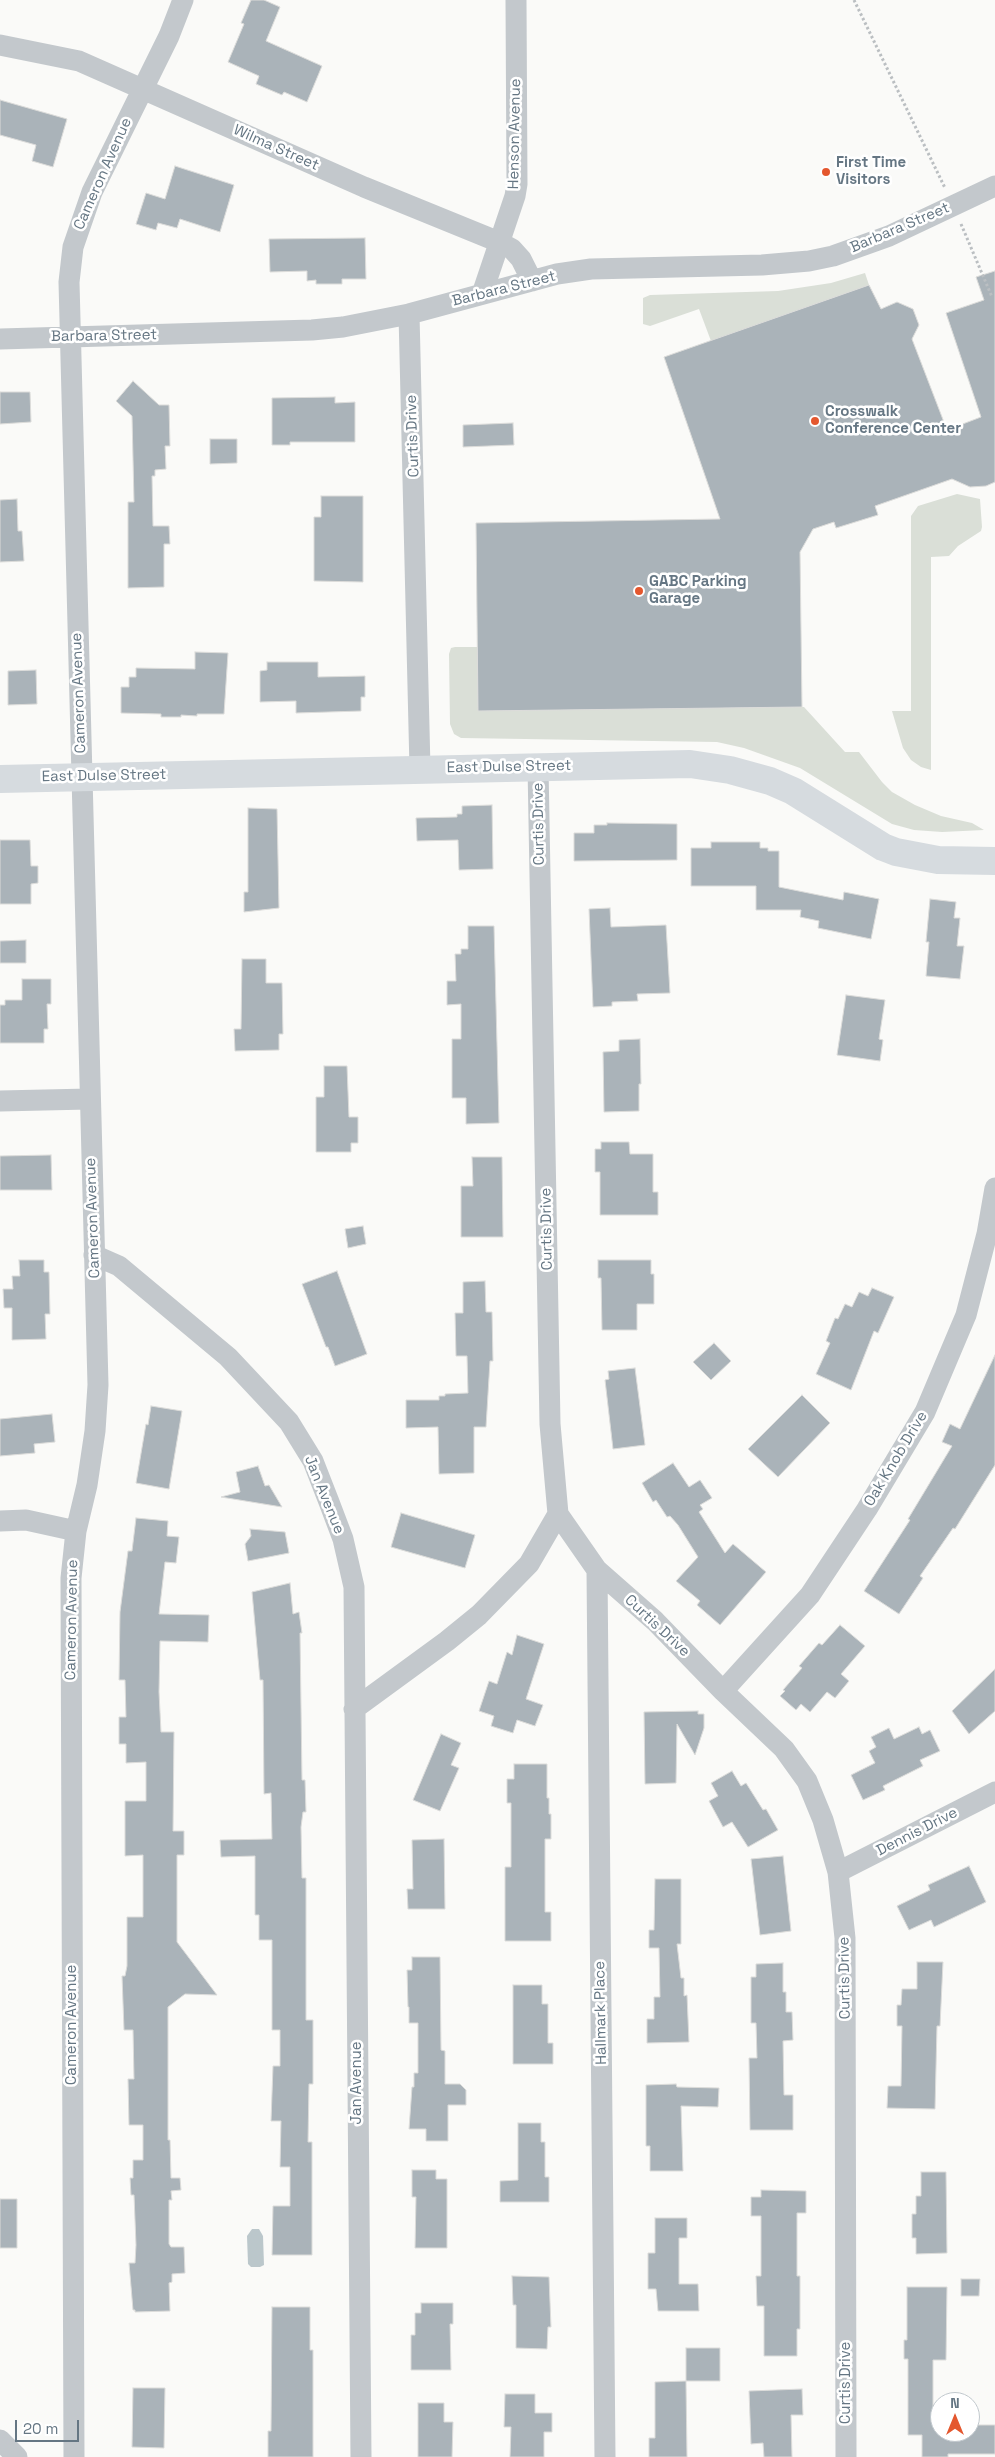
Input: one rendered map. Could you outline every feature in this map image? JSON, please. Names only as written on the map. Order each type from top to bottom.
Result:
[{"type":"street","name":"Cameron Avenue","points":[[74,2457],[70,1578],[76,1531],[87,1485],[98,1385],[69,282],[77,231],[98,179],[169,36],[182,0]]},
{"type":"street","name":"Henson Avenue","points":[[482,294],[515,196],[517,184],[516,0]]},
{"type":"street","name":"Wilma Street","points":[[0,45],[79,61],[364,187],[500,242],[512,249],[521,258],[532,281]]},
{"type":"street","name":"Barbara Street","points":[[0,339],[312,330],[343,327],[410,314],[532,281],[591,269],[762,265],[809,261],[833,256],[889,236],[995,186]]},
{"type":"street","name":"Curtis Drive","points":[[410,314],[420,769]]},
{"type":"street","name":"East Dulse Street","points":[[0,779],[668,763],[730,770],[770,781],[793,790],[883,847],[896,852],[938,860],[995,861]]},
{"type":"street","name":"Curtis Drive","points":[[538,766],[550,1424],[558,1514],[597,1570],[656,1621],[723,1691],[784,1749],[807,1781],[823,1820],[838,1872],[845,1938],[846,2457]]},
{"type":"street","points":[[0,1100],[89,1099]]},
{"type":"street","name":"Oak Knob Drive","points":[[723,1691],[810,1595],[867,1509],[925,1412],[966,1315],[987,1234],[995,1188]]},
{"type":"street","name":"Jan Avenue","points":[[94,1255],[119,1266],[228,1358],[289,1422],[313,1461],[343,1539],[354,1588],[361,2457]]},
{"type":"street","points":[[354,1709],[447,1642],[479,1615],[530,1564],[558,1514]]},
{"type":"street","points":[[0,1521],[26,1520],[76,1531]]},
{"type":"street","name":"Hallmark Place","points":[[597,1570],[605,2457]]},
{"type":"street","name":"Dennis Drive","points":[[838,1872],[995,1792]]},
{"type":"street","points":[[0,2440],[17,2457]]},
{"type":"path","points":[[854,0],[945,188]]},
{"type":"path","points":[[960,221],[992,297]]},
{"type":"shaded area","points":[[865,273],[869,285],[711,341],[699,309],[650,326],[643,324],[643,298],[650,295],[778,291],[831,283]]},
{"type":"shaded area","points":[[957,494],[980,499],[982,527],[981,531],[958,546],[949,556],[931,557],[931,770],[921,767],[911,760],[903,748],[892,711],[911,711],[911,516],[918,506]]},
{"type":"shaded area","points":[[477,647],[478,711],[804,707],[845,752],[859,752],[892,792],[915,805],[941,816],[972,823],[984,830],[942,832],[914,830],[892,824],[800,768],[744,748],[717,742],[461,738],[454,734],[450,724],[449,654],[451,648]]},
{"type":"shaded area","points":[[252,2229],[259,2229],[263,2236],[264,2265],[260,2267],[251,2267],[248,2264],[247,2236]]},
{"type":"building","points":[[251,0],[264,0],[280,7],[266,41],[322,66],[307,102],[284,92],[282,95],[256,84],[259,76],[228,62],[244,24],[241,23]]},
{"type":"building","points":[[0,100],[67,119],[53,167],[32,161],[36,145],[0,135]]},
{"type":"building","points":[[175,166],[234,185],[220,232],[180,219],[177,228],[158,223],[156,230],[136,224],[146,193],[165,199]]},
{"type":"building","points":[[365,238],[366,279],[342,279],[342,284],[316,284],[316,280],[307,281],[307,271],[270,272],[269,239]]},
{"type":"building","points":[[995,271],[995,482],[986,486],[970,487],[952,479],[875,506],[878,515],[836,528],[834,522],[813,529],[800,552],[802,707],[478,711],[476,523],[720,519],[664,357],[869,285],[881,309],[897,302],[913,309],[919,325],[912,339],[947,430],[981,417],[946,313],[984,300],[976,277]]},
{"type":"building","points":[[133,381],[159,405],[169,405],[170,446],[165,446],[166,469],[155,470],[155,476],[152,476],[153,526],[169,526],[170,544],[164,544],[164,587],[128,588],[128,502],[134,502],[132,416],[116,401]]},
{"type":"building","points":[[0,392],[30,392],[31,422],[0,424]]},
{"type":"building","points":[[335,397],[335,403],[355,402],[355,442],[290,442],[290,445],[272,445],[272,398]]},
{"type":"building","points":[[513,423],[514,445],[463,447],[463,425]]},
{"type":"building","points":[[210,439],[237,439],[237,463],[210,464]]},
{"type":"building","points":[[321,496],[363,496],[363,582],[314,581],[314,517],[321,517]]},
{"type":"building","points":[[17,499],[18,531],[22,531],[24,561],[0,562],[0,500]]},
{"type":"building","points":[[195,652],[228,653],[224,714],[161,717],[161,714],[121,713],[121,687],[129,687],[129,677],[136,677],[136,668],[195,669]]},
{"type":"building","points":[[267,662],[318,662],[318,677],[365,676],[365,697],[361,697],[361,711],[296,713],[296,701],[260,702],[260,671],[267,670]]},
{"type":"building","points":[[36,670],[37,704],[8,705],[8,671]]},
{"type":"building","points":[[492,805],[493,869],[459,870],[458,840],[417,841],[416,818],[457,817],[457,814],[462,814],[462,806]]},
{"type":"building","points":[[248,808],[277,809],[279,908],[244,912],[244,892],[248,892]]},
{"type":"building","points":[[607,823],[677,824],[677,860],[574,861],[574,833],[594,833],[594,825],[607,825]]},
{"type":"building","points":[[0,840],[30,840],[31,866],[38,866],[38,883],[31,884],[31,904],[0,904]]},
{"type":"building","points":[[711,842],[760,842],[760,848],[768,848],[768,851],[779,851],[779,887],[843,900],[844,892],[879,899],[871,939],[818,928],[819,921],[800,917],[801,910],[756,910],[756,886],[691,886],[691,848],[711,848]]},
{"type":"building","points":[[930,899],[956,902],[954,918],[960,918],[957,946],[964,946],[960,979],[926,976],[929,942],[926,942]]},
{"type":"building","points":[[610,908],[611,927],[666,925],[670,993],[637,994],[638,1001],[612,1002],[612,1006],[593,1007],[589,909]]},
{"type":"building","points":[[468,926],[494,926],[499,1123],[466,1124],[466,1098],[452,1098],[452,1039],[461,1039],[461,1004],[447,1005],[447,981],[456,981],[455,954],[461,954],[461,949],[468,949]]},
{"type":"building","points":[[26,940],[26,963],[0,963],[0,941]]},
{"type":"building","points":[[242,959],[266,959],[266,983],[282,983],[283,1034],[279,1034],[279,1050],[235,1051],[234,1029],[241,1029]]},
{"type":"building","points":[[22,979],[51,979],[51,1004],[47,1004],[48,1029],[44,1029],[44,1043],[0,1043],[0,1005],[5,1005],[5,1000],[22,1000]]},
{"type":"building","points":[[846,995],[885,1000],[879,1039],[883,1040],[880,1061],[837,1055]]},
{"type":"building","points":[[640,1039],[641,1084],[639,1084],[639,1111],[604,1112],[603,1052],[619,1051],[619,1040]]},
{"type":"building","points":[[324,1066],[347,1066],[349,1117],[358,1117],[358,1143],[351,1143],[351,1152],[316,1152],[316,1097],[324,1097]]},
{"type":"building","points":[[601,1142],[629,1142],[630,1154],[653,1154],[653,1192],[658,1192],[658,1215],[600,1215],[600,1172],[595,1172],[595,1149],[601,1149]]},
{"type":"building","points":[[51,1155],[52,1190],[0,1190],[0,1156]]},
{"type":"building","points":[[472,1157],[502,1157],[503,1237],[461,1237],[461,1186],[473,1186]]},
{"type":"building","points":[[363,1226],[366,1244],[348,1248],[345,1229]]},
{"type":"building","points":[[19,1260],[44,1260],[44,1272],[49,1272],[50,1314],[45,1314],[46,1339],[12,1340],[12,1308],[4,1308],[3,1289],[13,1289],[12,1276],[20,1276]]},
{"type":"building","points":[[598,1260],[651,1260],[651,1274],[654,1274],[654,1304],[637,1304],[637,1330],[602,1330],[601,1278],[598,1278]]},
{"type":"building","points":[[337,1271],[367,1354],[335,1366],[302,1284]]},
{"type":"building","points":[[485,1281],[486,1312],[492,1312],[493,1361],[490,1361],[486,1427],[474,1427],[474,1473],[439,1474],[438,1427],[406,1428],[406,1400],[439,1400],[439,1396],[445,1396],[445,1394],[468,1393],[467,1356],[456,1356],[455,1313],[463,1313],[463,1282]]},
{"type":"building","points":[[872,1288],[894,1297],[878,1333],[874,1331],[851,1390],[816,1374],[830,1343],[826,1341],[835,1318],[838,1319],[845,1304],[852,1307],[859,1292],[868,1296]]},
{"type":"building","points":[[714,1343],[731,1361],[711,1380],[693,1362]]},
{"type":"building","points":[[995,1355],[995,1465],[955,1529],[953,1528],[920,1576],[923,1578],[899,1614],[864,1591],[910,1520],[908,1519],[952,1446],[942,1442],[950,1424],[960,1429]]},
{"type":"building","points":[[635,1368],[645,1445],[613,1449],[605,1380],[609,1379],[608,1371]]},
{"type":"building","points":[[802,1395],[830,1423],[778,1477],[748,1449]]},
{"type":"building","points":[[151,1406],[182,1411],[169,1489],[136,1483]]},
{"type":"building","points":[[52,1414],[55,1442],[34,1444],[35,1453],[0,1456],[0,1419]]},
{"type":"building","points":[[673,1463],[689,1487],[700,1480],[712,1498],[700,1505],[703,1509],[699,1512],[725,1553],[733,1544],[766,1572],[720,1625],[697,1605],[700,1601],[676,1581],[698,1557],[678,1525],[670,1516],[667,1517],[656,1500],[653,1502],[642,1483]]},
{"type":"building","points":[[258,1466],[265,1486],[269,1485],[282,1507],[221,1497],[240,1492],[236,1472]]},
{"type":"building","points":[[401,1513],[475,1535],[465,1568],[391,1547]]},
{"type":"building","points":[[136,1518],[168,1521],[167,1536],[179,1537],[176,1563],[165,1562],[159,1614],[209,1615],[208,1642],[160,1641],[159,1692],[161,1732],[174,1732],[173,1831],[184,1831],[184,1855],[177,1855],[177,1942],[217,1995],[185,1994],[168,2007],[168,2140],[170,2140],[171,2178],[180,2178],[181,2190],[171,2191],[172,2200],[169,2200],[169,2244],[171,2247],[184,2247],[185,2273],[172,2274],[172,2282],[169,2283],[170,2311],[135,2312],[133,2310],[129,2263],[135,2263],[136,2245],[134,2195],[131,2195],[130,2178],[133,2178],[133,2160],[143,2160],[143,2125],[129,2125],[128,2079],[134,2079],[133,2030],[124,2030],[122,1976],[125,1976],[127,1966],[127,1917],[143,1917],[143,1855],[125,1856],[125,1801],[146,1801],[146,1762],[126,1763],[126,1744],[119,1744],[119,1717],[126,1717],[125,1680],[119,1680],[120,1612],[128,1551],[132,1551]]},
{"type":"building","points":[[250,1529],[285,1532],[289,1553],[248,1561],[245,1544],[251,1536]]},
{"type":"building","points":[[290,1583],[293,1614],[299,1612],[302,1633],[300,1633],[302,1780],[305,1780],[306,1812],[303,1812],[301,1827],[302,1878],[306,1878],[306,2020],[313,2020],[313,2084],[309,2084],[308,2142],[312,2142],[312,2255],[272,2255],[273,2206],[290,2206],[290,2167],[280,2167],[281,2121],[271,2121],[273,2066],[280,2066],[280,2030],[272,2030],[272,1940],[259,1940],[259,1915],[255,1915],[255,1856],[221,1857],[220,1840],[272,1839],[271,1793],[264,1794],[263,1680],[260,1680],[252,1592]]},
{"type":"building","points":[[840,1625],[865,1646],[841,1674],[849,1681],[835,1698],[827,1692],[810,1712],[801,1704],[796,1710],[780,1696],[785,1691],[783,1690],[802,1668],[799,1666],[819,1643],[822,1645]]},
{"type":"building","points":[[517,1635],[544,1644],[526,1699],[543,1705],[535,1726],[517,1720],[513,1733],[491,1726],[494,1716],[479,1711],[489,1681],[497,1684],[507,1652],[512,1655]]},
{"type":"building","points":[[995,1669],[995,1711],[969,1734],[952,1711]]},
{"type":"building","points":[[698,1711],[698,1714],[704,1714],[704,1728],[695,1755],[677,1724],[676,1783],[645,1784],[644,1712]]},
{"type":"building","points":[[919,1727],[922,1734],[930,1730],[940,1751],[920,1760],[923,1766],[883,1786],[885,1790],[863,1800],[851,1775],[875,1763],[869,1751],[876,1747],[871,1737],[889,1728],[894,1739]]},
{"type":"building","points":[[441,1734],[461,1743],[451,1765],[459,1768],[440,1811],[413,1800]]},
{"type":"building","points":[[514,1764],[547,1764],[547,1798],[549,1798],[549,1814],[551,1814],[551,1839],[545,1839],[545,1912],[551,1912],[551,1941],[505,1941],[505,1867],[511,1867],[511,1803],[507,1803],[507,1779],[514,1779]]},
{"type":"building","points":[[732,1771],[741,1786],[746,1783],[763,1810],[766,1809],[778,1830],[748,1847],[732,1822],[723,1827],[709,1801],[718,1796],[711,1783]]},
{"type":"building","points":[[444,1839],[445,1909],[408,1909],[407,1889],[413,1889],[412,1840]]},
{"type":"building","points":[[783,1856],[791,1931],[760,1935],[751,1859]]},
{"type":"building","points":[[969,1866],[986,1902],[934,1927],[931,1920],[909,1930],[897,1906],[930,1890],[928,1885]]},
{"type":"building","points":[[655,1879],[681,1879],[681,1944],[677,1944],[681,1978],[684,1978],[684,1996],[687,1995],[689,2042],[647,2043],[647,2019],[654,2019],[654,1997],[660,1997],[659,1948],[649,1948],[649,1930],[654,1930]]},
{"type":"building","points":[[412,1957],[440,1957],[441,2050],[445,2051],[445,2084],[460,2084],[466,2090],[466,2105],[448,2105],[448,2141],[426,2141],[426,2129],[409,2129],[414,2073],[418,2073],[418,2023],[409,2023],[408,2007],[407,1970],[412,1970]]},
{"type":"building","points":[[917,1962],[943,1962],[940,2026],[937,2026],[935,2109],[887,2108],[888,2086],[901,2086],[902,2026],[897,2026],[897,2005],[901,2005],[902,1989],[917,1989]]},
{"type":"building","points":[[783,1963],[783,1992],[786,1992],[786,2012],[792,2012],[793,2040],[783,2041],[784,2095],[793,2095],[793,2130],[750,2130],[749,2058],[757,2058],[756,2023],[751,2023],[751,1977],[756,1977],[756,1964]]},
{"type":"building","points":[[513,1985],[542,1985],[542,2004],[548,2004],[548,2043],[553,2043],[553,2064],[513,2064]]},
{"type":"building","points":[[676,2084],[677,2087],[719,2088],[718,2107],[681,2106],[683,2171],[650,2171],[650,2146],[646,2146],[646,2085]]},
{"type":"building","points":[[518,2123],[541,2123],[541,2142],[545,2142],[545,2177],[549,2177],[549,2202],[500,2202],[500,2181],[518,2180]]},
{"type":"building","points":[[412,2170],[436,2170],[436,2179],[447,2179],[447,2248],[415,2248],[416,2197],[412,2197]]},
{"type":"building","points":[[921,2172],[946,2172],[947,2253],[916,2254],[916,2238],[912,2238],[912,2214],[916,2214],[916,2196],[921,2196]]},
{"type":"building","points":[[761,2190],[806,2191],[806,2213],[797,2213],[797,2276],[800,2276],[800,2329],[797,2329],[797,2356],[764,2356],[764,2306],[757,2306],[756,2276],[761,2276],[761,2216],[751,2216],[751,2197],[761,2197]]},
{"type":"building","points":[[0,2199],[17,2199],[17,2248],[0,2248]]},
{"type":"building","points":[[655,2218],[687,2218],[687,2238],[679,2238],[679,2284],[698,2284],[699,2311],[658,2311],[656,2289],[648,2289],[648,2253],[655,2253]]},
{"type":"building","points":[[512,2276],[549,2277],[551,2327],[548,2327],[547,2349],[516,2348],[516,2305],[513,2305]]},
{"type":"building","points":[[961,2279],[980,2279],[979,2296],[961,2296]]},
{"type":"building","points":[[907,2287],[947,2287],[946,2360],[933,2360],[933,2392],[930,2392],[930,2442],[980,2442],[980,2425],[995,2425],[995,2454],[948,2454],[948,2457],[922,2457],[922,2435],[908,2435],[908,2359],[904,2359],[904,2340],[907,2340]]},
{"type":"building","points":[[421,2303],[453,2303],[453,2324],[450,2324],[451,2370],[411,2370],[411,2335],[415,2335],[415,2313],[421,2313]]},
{"type":"building","points":[[272,2307],[310,2307],[310,2350],[313,2350],[313,2457],[268,2457],[268,2431],[271,2431]]},
{"type":"building","points":[[686,2348],[720,2348],[720,2381],[686,2381]]},
{"type":"building","points":[[686,2381],[687,2457],[649,2457],[649,2438],[655,2438],[655,2382]]},
{"type":"building","points":[[133,2388],[165,2388],[164,2448],[132,2447]]},
{"type":"building","points":[[802,2389],[803,2415],[791,2415],[792,2457],[764,2457],[763,2443],[751,2444],[749,2391]]},
{"type":"building","points":[[505,2394],[535,2394],[535,2413],[552,2413],[552,2432],[544,2432],[544,2457],[510,2457],[511,2427],[504,2427]]},
{"type":"building","points":[[418,2403],[444,2403],[444,2422],[453,2422],[452,2457],[418,2457]]},
{"type":"place","name":"First Time Visitors","points":[[826,172]]},
{"type":"place","name":"Crosswalk Conference Center","points":[[815,421]]},
{"type":"place","name":"GABC Parking Garage","points":[[639,591]]}]
